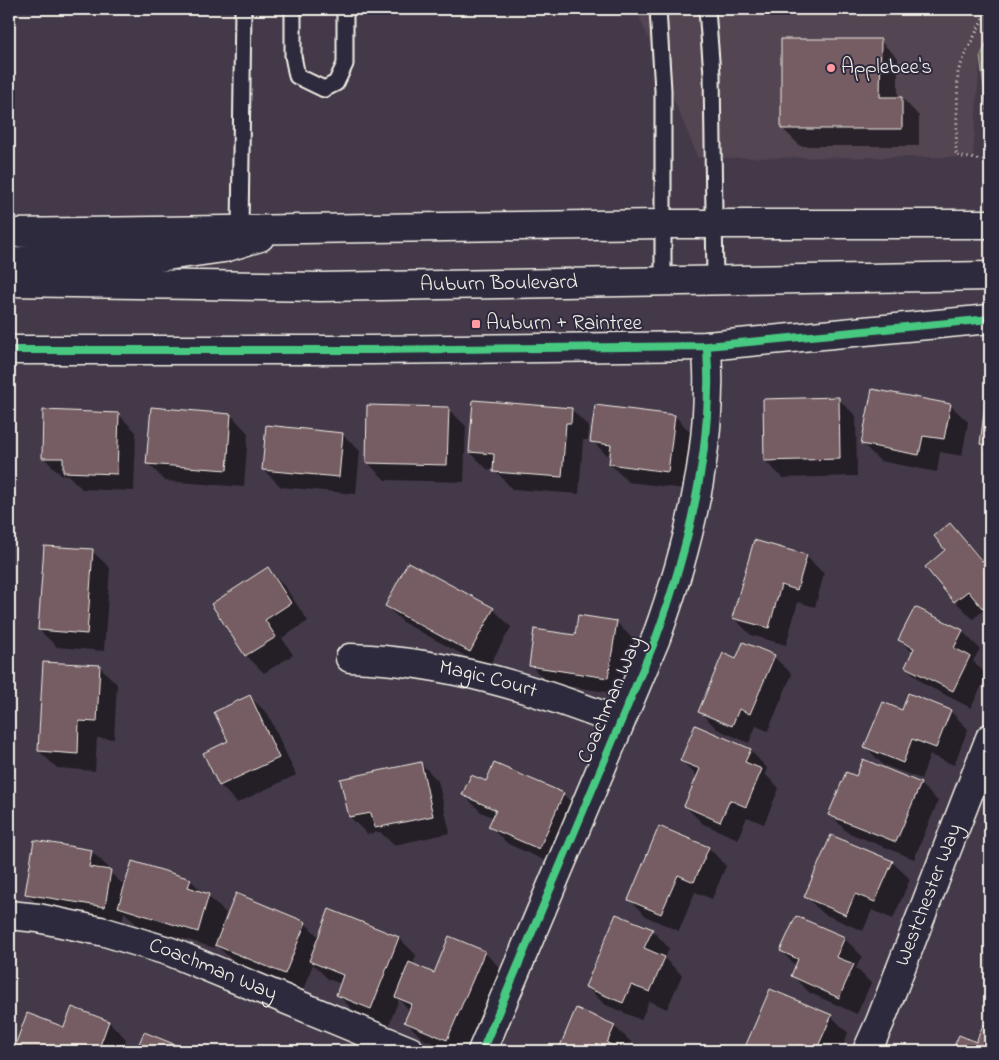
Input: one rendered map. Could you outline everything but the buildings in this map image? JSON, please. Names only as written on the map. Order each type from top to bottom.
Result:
[{"type":"street","points":[[9,232],[663,224],[990,224]]},
{"type":"street","points":[[9,263],[28,260],[152,258],[224,248],[291,228]]},
{"type":"street","name":"Auburn Boulevard","points":[[9,282],[320,287],[990,276]]},
{"type":"street","points":[[9,350],[380,350],[706,346],[990,318]]},
{"type":"street","name":"Coachman Way","points":[[482,1051],[656,638],[673,590],[693,515],[705,439],[708,388],[706,346]]},
{"type":"street","name":"Magic Court","points":[[350,658],[388,659],[434,666],[502,682],[562,700],[620,722]]},
{"type":"street","name":"Westchester Way","points":[[867,1051],[990,738]]},
{"type":"street","name":"Coachman Way","points":[[9,915],[38,918],[105,932],[171,952],[410,1051]]},
{"type":"lane","points":[[240,229],[243,9]]},
{"type":"lane","points":[[294,9],[293,56],[297,76],[324,89],[336,83],[345,64],[345,9]]},
{"type":"lane","points":[[658,9],[662,90],[663,282]]},
{"type":"lane","points":[[706,9],[709,24],[712,74],[716,281]]},
{"type":"path","points":[[987,9],[958,71],[956,156],[990,161]]},
{"type":"shaded area","points":[[636,9],[990,9],[990,37],[980,57],[973,157],[698,158]]},
{"type":"green space","points":[[990,36],[990,134],[980,57]]},
{"type":"cycle path","points":[[9,350],[371,350],[707,346],[990,319]]},
{"type":"cycle path","points":[[482,1051],[667,608],[685,546],[704,452],[707,420],[707,346]]},
{"type":"place","name":"Applebee's","points":[[831,68]]},
{"type":"place","name":"Auburn + Raintree","points":[[476,324]]}]
